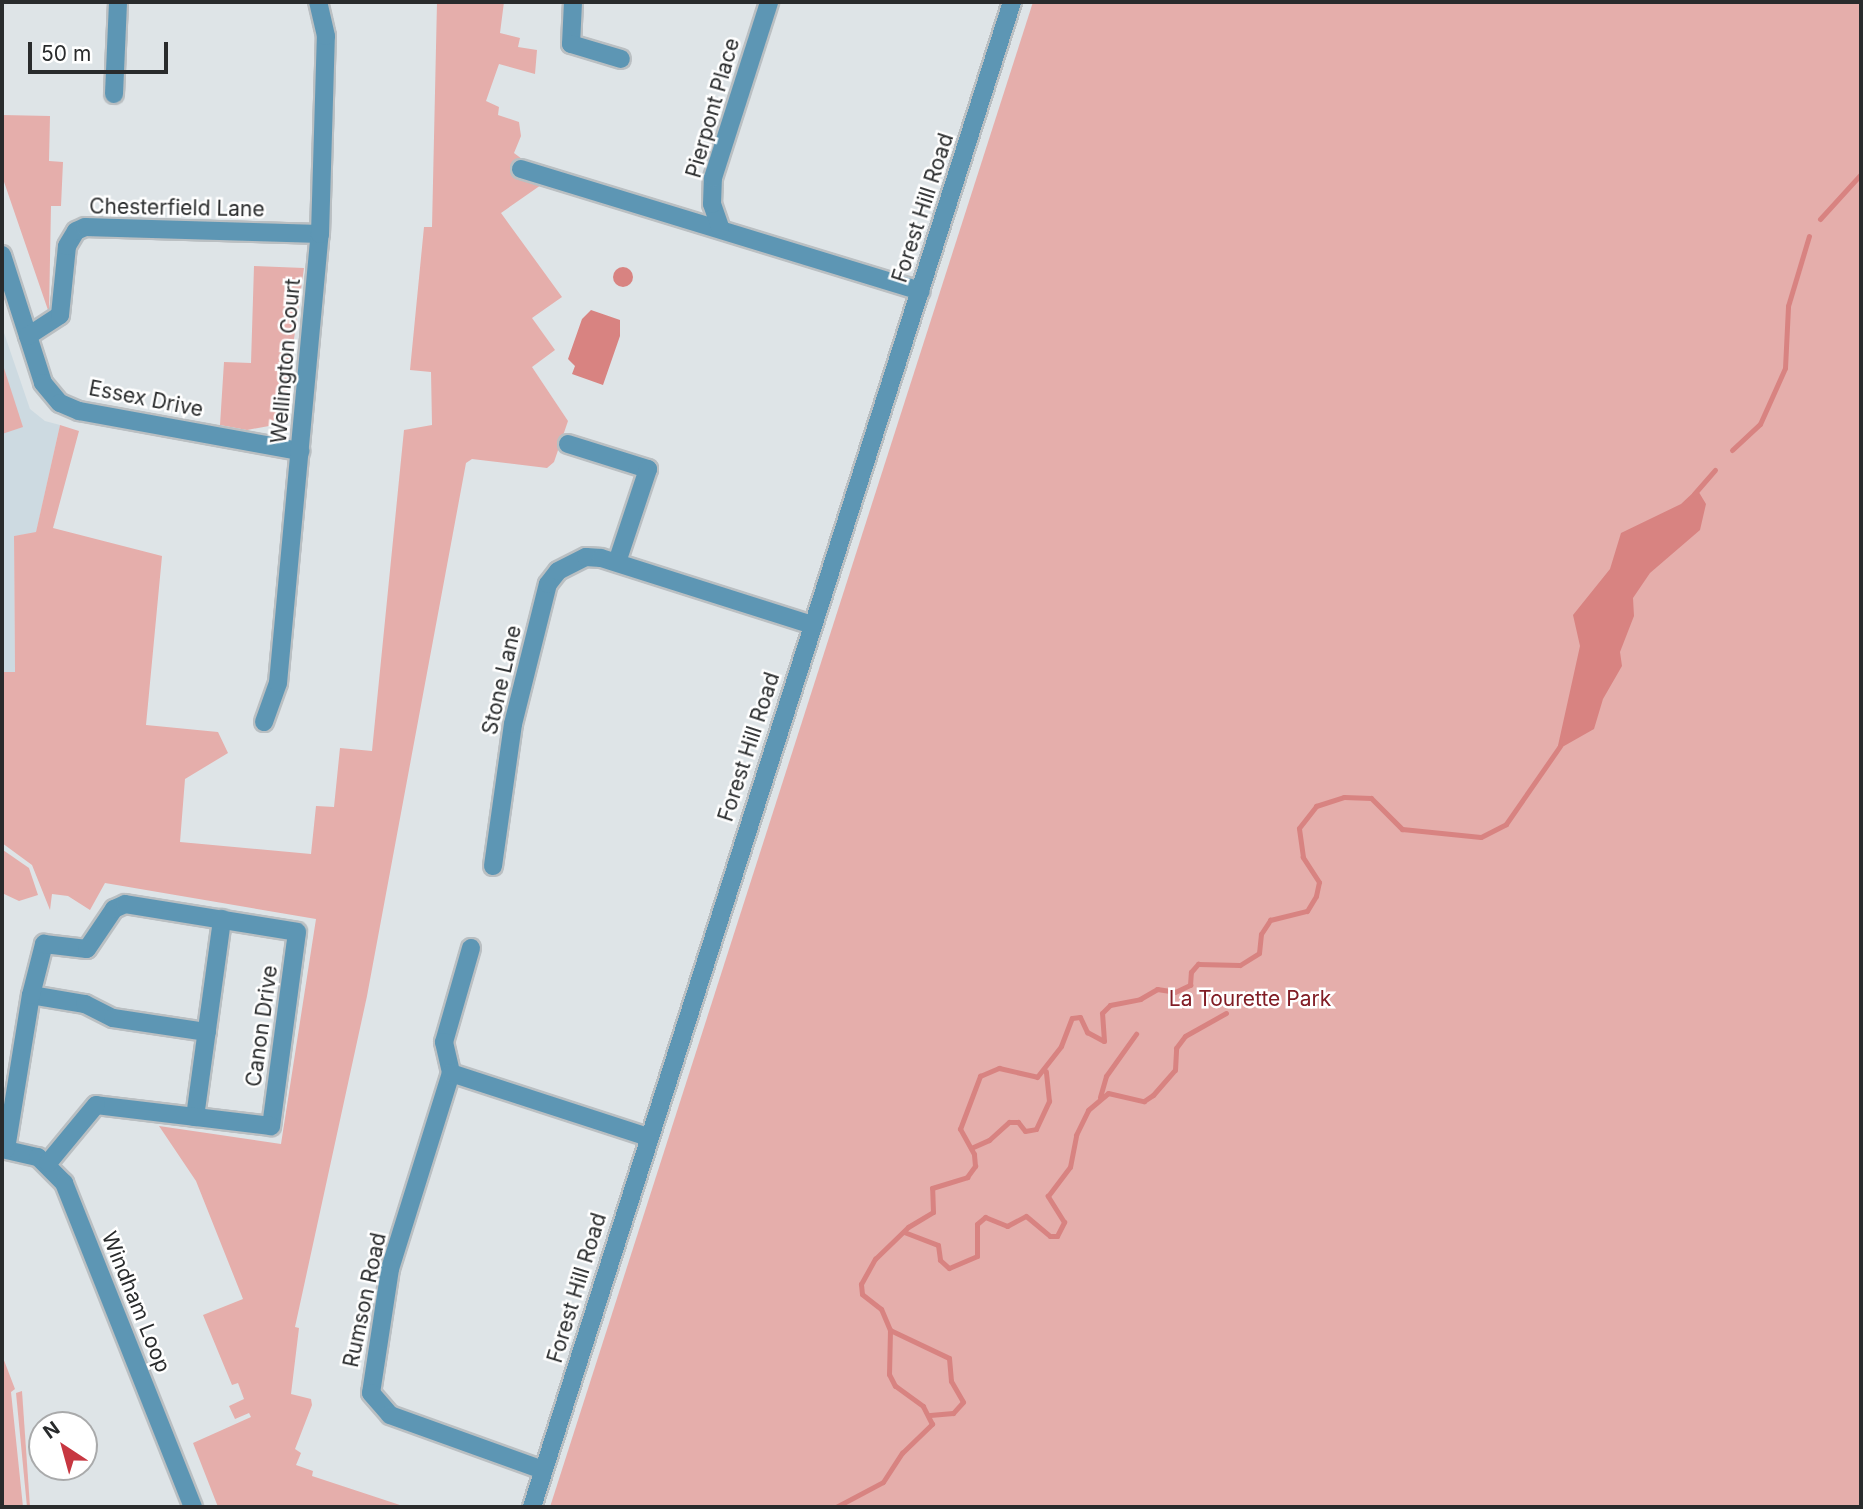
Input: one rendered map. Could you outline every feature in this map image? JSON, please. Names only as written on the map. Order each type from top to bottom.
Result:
[{"type":"street","points":[[114,94],[118,2]]},
{"type":"street","name":"Wellington Court","points":[[264,722],[278,683],[320,234],[326,36],[318,2]]},
{"type":"street","points":[[573,2],[571,44],[621,59]]},
{"type":"street","name":"Pierpont Place","points":[[720,228],[712,204],[713,178],[769,2]]},
{"type":"street","name":"Forest Hill Road","points":[[532,1507],[648,1137],[1013,2]]},
{"type":"street","points":[[521,170],[720,228],[921,291]]},
{"type":"street","name":"Chesterfield Lane","points":[[28,336],[60,315],[66,246],[76,231],[85,227],[320,234]]},
{"type":"street","name":"Essex Drive","points":[[2,255],[43,383],[54,398],[69,407],[300,451]]},
{"type":"street","points":[[568,444],[648,470],[617,562]]},
{"type":"street","name":"Stone Lane","points":[[493,866],[513,724],[548,584],[558,571],[586,557],[617,562],[812,625]]},
{"type":"street","name":"Canon Drive","points":[[31,996],[44,944],[87,949],[114,909],[125,904],[292,930],[298,936],[271,1126],[96,1105],[48,1163]]},
{"type":"street","points":[[195,1117],[222,919]]},
{"type":"street","name":"Rumson Road","points":[[471,948],[444,1042],[452,1073],[390,1269],[371,1393],[390,1415],[543,1471]]},
{"type":"street","points":[[48,1163],[4,1149],[31,996],[85,1004],[113,1018],[207,1032]]},
{"type":"street","points":[[452,1073],[648,1137]]},
{"type":"street","name":"Windham Loop","points":[[48,1163],[64,1183],[192,1507]]},
{"type":"shaded area","points":[[623,267],[630,270],[633,277],[630,284],[623,287],[616,284],[613,277],[616,270]]},
{"type":"shaded area","points":[[591,310],[620,320],[620,336],[603,385],[572,374],[575,366],[568,359],[582,319]]},
{"type":"shaded area","points":[[2,327],[30,409],[45,421],[60,425],[36,533],[14,536],[15,672],[2,672]]},
{"type":"shaded area","points":[[1697,489],[1706,504],[1700,530],[1650,573],[1633,598],[1634,616],[1620,652],[1622,666],[1603,699],[1594,729],[1557,750],[1580,646],[1573,615],[1610,569],[1621,533],[1681,504]]},
{"type":"green space","points":[[437,2],[504,2],[500,33],[520,38],[518,47],[537,50],[535,74],[499,64],[486,101],[499,107],[498,115],[519,122],[521,136],[514,153],[522,159],[514,175],[541,185],[501,213],[562,297],[532,318],[555,350],[532,367],[568,421],[554,462],[547,468],[472,459],[466,463],[367,996],[295,1327],[299,1328],[291,1394],[311,1399],[312,1405],[295,1449],[301,1453],[296,1465],[313,1471],[312,1476],[406,1507],[218,1507],[193,1443],[251,1417],[249,1413],[235,1419],[229,1406],[244,1399],[238,1383],[232,1385],[203,1315],[243,1299],[196,1181],[159,1126],[281,1144],[316,919],[105,883],[90,910],[68,896],[52,894],[50,910],[32,865],[2,843],[2,672],[15,672],[14,536],[36,532],[60,425],[79,431],[53,528],[162,556],[146,725],[218,732],[228,753],[185,779],[180,842],[311,854],[316,806],[334,807],[340,748],[372,751],[404,430],[432,425],[431,372],[410,370],[424,227],[432,227]]},
{"type":"green space","name":"La Tourette Park","points":[[1033,2],[1861,2],[1861,1507],[550,1507]]},
{"type":"green space","points":[[2,115],[50,116],[49,161],[63,162],[61,206],[51,206],[49,313],[2,176]]},
{"type":"green space","points":[[254,266],[304,268],[284,410],[269,426],[247,430],[220,425],[224,362],[251,363]]},
{"type":"green space","points":[[2,362],[23,427],[2,434]]},
{"type":"green space","points":[[3,850],[29,868],[38,895],[19,901],[2,893]]},
{"type":"green space","points":[[2,1355],[15,1389],[11,1392],[23,1507],[2,1507]]},
{"type":"green space","points":[[22,1391],[30,1507],[27,1507],[16,1393]]},
{"type":"waterway","points":[[1820,219],[1861,174]]},
{"type":"waterway","points":[[1732,450],[1760,424],[1785,368],[1788,306],[1809,236]]},
{"type":"waterway","points":[[1694,494],[1715,470]]},
{"type":"waterway","points":[[836,1507],[883,1482],[902,1453],[932,1424],[923,1406],[895,1386],[889,1374],[890,1330],[881,1309],[862,1294],[861,1284],[875,1259],[908,1227],[933,1212],[932,1188],[967,1177],[975,1166],[974,1154],[960,1129],[980,1076],[999,1068],[1037,1077],[1061,1046],[1072,1018],[1080,1017],[1087,1032],[1104,1041],[1102,1013],[1110,1005],[1140,999],[1157,989],[1175,992],[1190,985],[1191,972],[1198,964],[1240,965],[1259,953],[1261,934],[1270,920],[1307,911],[1316,896],[1319,882],[1303,857],[1299,828],[1316,806],[1344,797],[1371,798],[1402,829],[1481,837],[1506,824],[1560,746]]},
{"type":"waterway","points":[[904,1232],[938,1245],[940,1260],[949,1268],[977,1256],[977,1224],[985,1217],[1007,1226],[1026,1216],[1050,1236],[1057,1236],[1064,1222],[1048,1196],[1070,1167],[1076,1135],[1088,1110],[1108,1093],[1144,1101],[1153,1095],[1175,1070],[1176,1048],[1185,1036],[1226,1013]]},
{"type":"waterway","points":[[1100,1097],[1106,1076],[1136,1034]]},
{"type":"waterway","points":[[971,1148],[989,1140],[1009,1122],[1018,1122],[1025,1131],[1036,1129],[1049,1101],[1046,1071]]},
{"type":"waterway","points":[[890,1330],[949,1358],[951,1381],[963,1402],[953,1413],[930,1415]]}]
